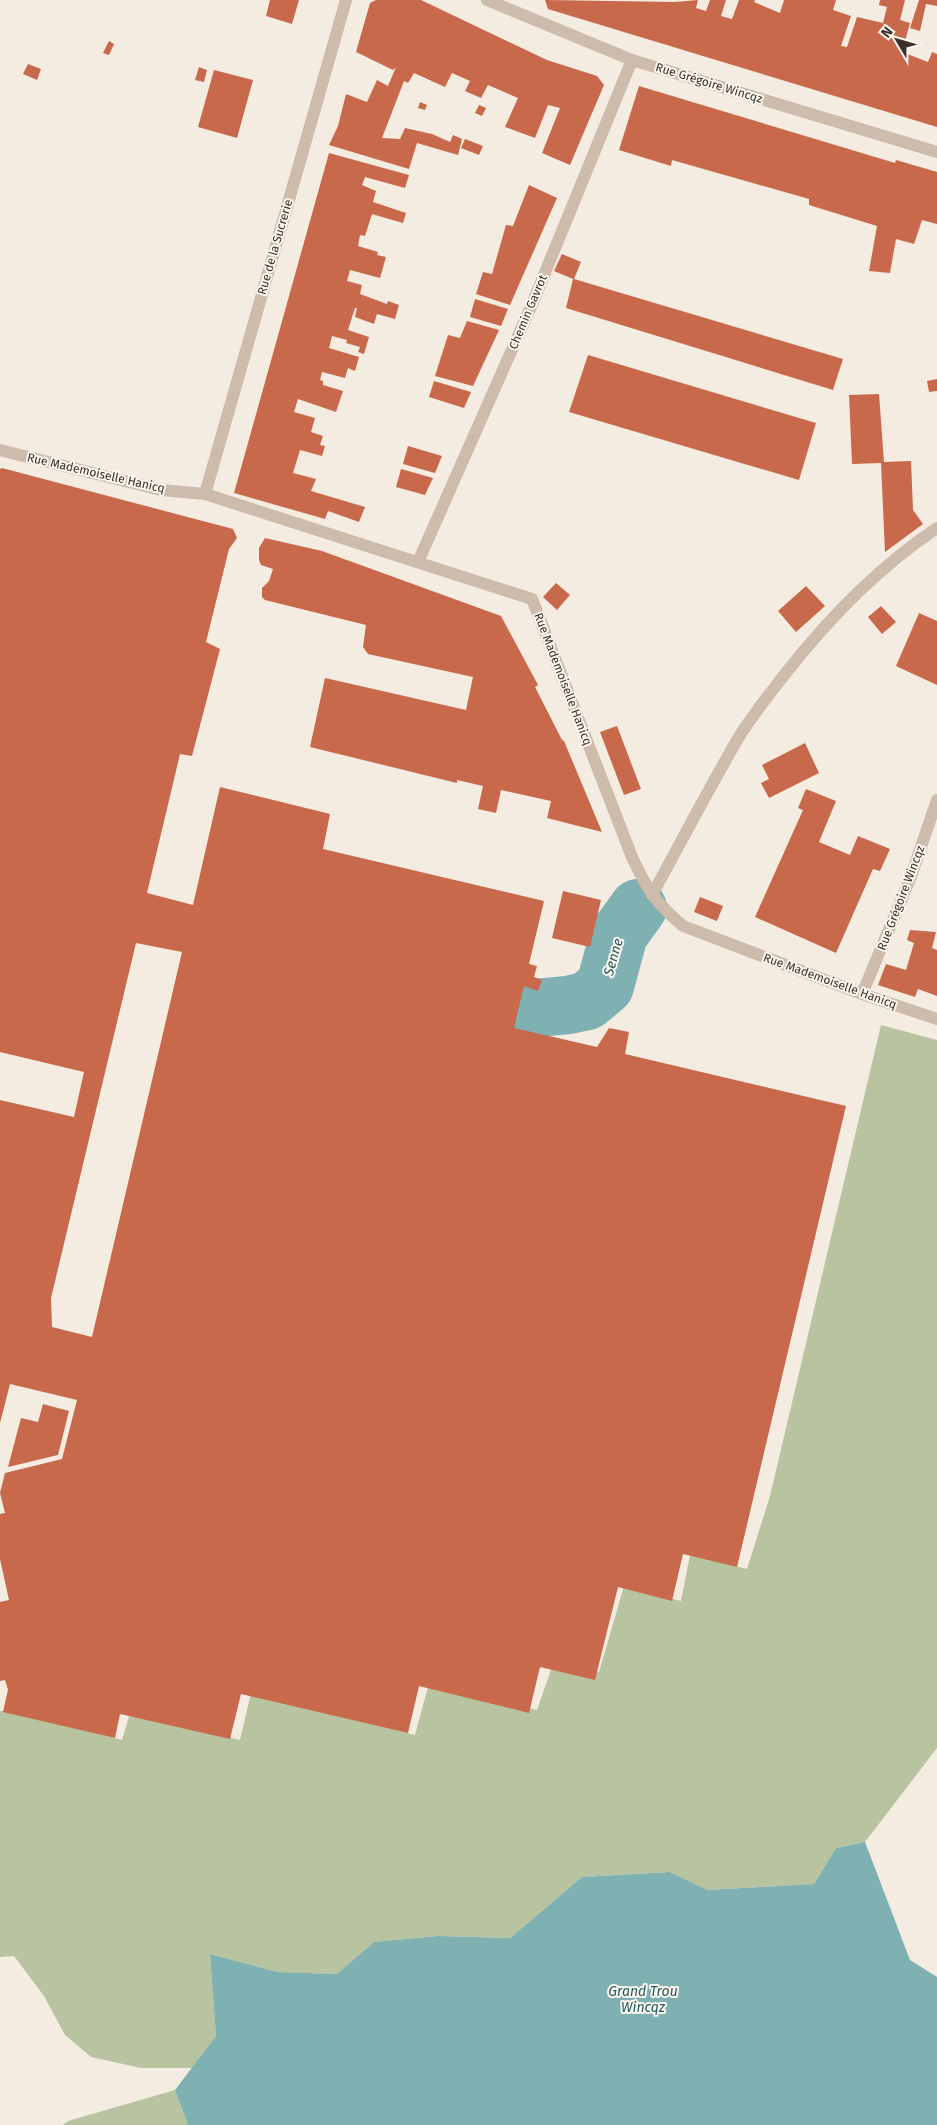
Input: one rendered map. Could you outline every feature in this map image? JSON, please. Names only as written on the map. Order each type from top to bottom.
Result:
[{"type":"street","name":"Rue de la Sucrerie","points":[[205,494],[346,0]]},
{"type":"street","name":"Rue Grégoire Wincqz","points":[[487,0],[502,3],[632,60],[937,152]]},
{"type":"street","name":"Chemin Gavrot","points":[[418,562],[532,302],[632,60]]},
{"type":"street","name":"Rue Mademoiselle Hanicq","points":[[0,450],[161,490],[205,494],[532,600],[632,857],[659,906],[684,926],[862,994],[937,1019]]},
{"type":"street","points":[[652,895],[736,742],[760,706],[835,614],[892,560],[937,528]]},
{"type":"street","name":"Rue Grégoire Wincqz","points":[[862,994],[910,880],[937,800]]},
{"type":"green space","points":[[881,1025],[937,1040],[937,1748],[865,1842],[836,1848],[814,1884],[706,1890],[670,1872],[582,1877],[510,1938],[438,1936],[374,1942],[337,1974],[278,1972],[210,1954],[216,2036],[192,2068],[141,2068],[91,2057],[65,2035],[44,1996],[14,1956],[0,1957],[0,1711],[11,1711],[122,1740],[130,1713],[240,1740],[251,1693],[415,1735],[429,1683],[537,1710],[553,1664],[599,1672],[624,1586],[681,1601],[690,1555],[747,1569],[770,1496]]},
{"type":"green space","points":[[175,2090],[188,2125],[63,2125],[68,2121]]},
{"type":"water","name":"Grand Trou Wincqz","points":[[865,1842],[910,1960],[937,1977],[937,2125],[188,2125],[175,2090],[216,2036],[210,1954],[278,1972],[337,1974],[374,1942],[438,1936],[510,1938],[582,1877],[670,1872],[707,1890],[814,1884],[836,1848]]},
{"type":"building","points":[[270,0],[299,0],[292,24],[266,16]]},
{"type":"building","points":[[376,0],[421,0],[547,60],[597,76],[604,85],[570,165],[542,153],[560,108],[548,105],[535,138],[505,127],[518,98],[488,85],[481,98],[465,91],[470,81],[452,73],[445,87],[414,73],[408,83],[404,81],[382,138],[400,139],[405,128],[432,134],[450,142],[453,135],[462,139],[458,155],[417,143],[409,169],[329,145],[338,126],[346,94],[367,102],[377,80],[388,86],[396,67],[393,70],[356,52],[370,3]]},
{"type":"building","points":[[545,0],[675,2],[698,0],[696,8],[706,11],[710,0],[726,0],[721,16],[732,19],[739,0],[755,0],[754,2],[780,13],[784,0],[836,0],[833,10],[851,16],[841,46],[847,47],[857,17],[883,23],[887,7],[879,5],[880,0],[905,0],[900,20],[910,23],[902,52],[928,62],[932,52],[937,54],[937,127],[548,9]]},
{"type":"building","points":[[919,0],[937,0],[937,6],[926,4],[920,31],[910,28]]},
{"type":"building","points":[[109,41],[114,44],[109,55],[103,53]]},
{"type":"building","points":[[28,64],[41,69],[37,80],[23,74]]},
{"type":"building","points":[[199,67],[207,70],[204,82],[195,80]]},
{"type":"building","points":[[214,70],[253,80],[237,138],[198,127]]},
{"type":"building","points":[[639,86],[895,163],[896,160],[937,172],[937,224],[922,220],[914,244],[896,239],[890,273],[869,271],[877,226],[809,205],[809,199],[672,160],[671,166],[619,150]]},
{"type":"building","points":[[420,102],[427,105],[425,110],[418,108]]},
{"type":"building","points":[[479,105],[486,108],[482,116],[475,113]]},
{"type":"building","points":[[465,139],[483,146],[479,155],[461,148]]},
{"type":"building","points":[[329,153],[409,175],[405,188],[365,177],[362,185],[376,191],[373,202],[406,213],[403,223],[372,214],[365,236],[360,235],[358,246],[378,252],[377,255],[386,257],[380,278],[350,270],[347,281],[362,285],[360,294],[387,304],[388,301],[399,305],[395,319],[377,314],[374,324],[355,317],[357,308],[355,308],[348,330],[369,337],[364,354],[358,352],[360,347],[346,343],[347,340],[332,336],[329,348],[359,357],[355,371],[348,368],[345,378],[322,372],[320,380],[323,381],[323,385],[343,391],[336,412],[298,399],[294,412],[315,418],[311,432],[323,436],[320,445],[325,446],[322,456],[300,450],[293,473],[316,479],[311,491],[365,507],[359,522],[328,511],[325,519],[234,493]]},
{"type":"building","points":[[529,185],[557,198],[510,305],[476,294],[483,272],[492,274],[506,225],[513,226]]},
{"type":"building","points":[[562,254],[581,262],[574,279],[843,359],[833,390],[566,308],[573,279],[554,271]]},
{"type":"building","points":[[475,299],[508,309],[501,326],[470,317]]},
{"type":"building","points":[[467,321],[499,330],[473,386],[435,376],[448,335],[460,338]]},
{"type":"building","points":[[588,355],[816,423],[799,480],[569,412]]},
{"type":"building","points":[[937,379],[937,391],[929,392],[927,381]]},
{"type":"building","points":[[434,381],[471,392],[464,408],[429,397]]},
{"type":"building","points":[[879,394],[884,462],[911,461],[913,510],[923,524],[885,552],[881,463],[852,464],[849,395]]},
{"type":"building","points":[[408,446],[442,456],[435,473],[403,464]]},
{"type":"building","points":[[0,469],[233,529],[237,538],[229,549],[206,642],[220,649],[192,756],[180,754],[147,893],[193,905],[220,787],[330,814],[323,849],[544,901],[529,964],[537,966],[534,977],[542,980],[538,991],[524,986],[514,1028],[597,1047],[609,1028],[629,1032],[625,1054],[846,1106],[737,1567],[683,1554],[672,1601],[618,1587],[595,1680],[540,1667],[529,1713],[419,1686],[408,1733],[241,1694],[230,1739],[120,1714],[115,1738],[3,1712],[8,1690],[5,1680],[0,1681],[0,1602],[9,1600],[0,1559],[0,1514],[5,1513],[0,1493],[5,1473],[62,1459],[77,1400],[10,1384],[0,1423],[0,1100],[74,1117],[84,1072],[0,1052]],"holes":[[[136,943],[182,952],[92,1337],[52,1327],[51,1298]]]},
{"type":"building","points":[[401,469],[433,478],[425,495],[396,487]]},
{"type":"building","points":[[265,538],[322,551],[501,616],[538,685],[535,687],[564,741],[602,832],[547,818],[551,801],[501,790],[496,813],[478,809],[483,786],[457,780],[457,783],[310,747],[325,678],[466,710],[473,677],[368,654],[363,647],[366,625],[265,600],[262,597],[262,588],[269,581],[273,569],[261,565],[259,560],[259,548]]},
{"type":"building","points":[[556,583],[570,595],[557,610],[543,597]]},
{"type":"building","points":[[806,586],[825,606],[796,632],[778,611]]},
{"type":"building","points":[[881,606],[896,622],[882,634],[868,617]]},
{"type":"building","points":[[919,613],[937,621],[937,685],[896,666]]},
{"type":"building","points":[[617,726],[641,789],[624,795],[600,732]]},
{"type":"building","points":[[805,743],[819,773],[769,798],[761,783],[769,779],[762,765]]},
{"type":"building","points":[[806,789],[836,801],[819,842],[850,855],[858,836],[890,849],[880,871],[873,869],[836,953],[755,917],[803,810],[798,808]]},
{"type":"building","points":[[563,891],[601,900],[590,947],[552,938]]},
{"type":"building","points":[[700,897],[723,906],[717,921],[694,912]]},
{"type":"building","points":[[910,930],[936,932],[932,948],[937,950],[937,996],[918,989],[915,997],[878,985],[886,964],[906,970],[914,943],[907,940]]},
{"type":"building","points":[[43,1404],[69,1411],[58,1455],[8,1467],[21,1418],[38,1422]]},
{"type":"waterway","name":"Senne","points":[[525,1009],[568,1005],[587,1001],[605,986],[619,934],[638,908]]}]
